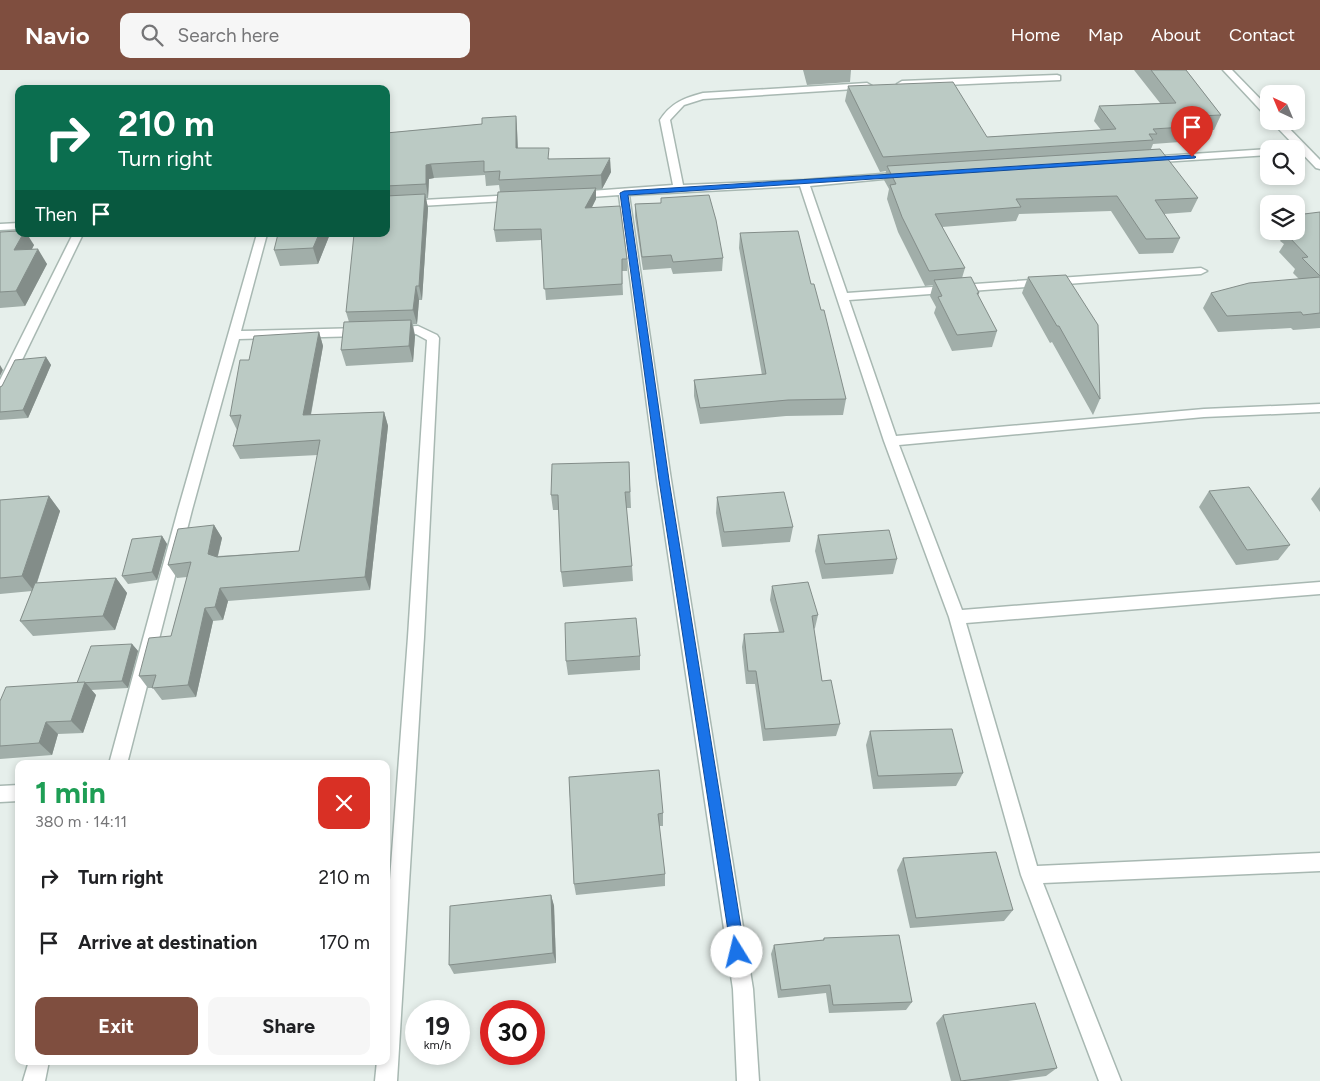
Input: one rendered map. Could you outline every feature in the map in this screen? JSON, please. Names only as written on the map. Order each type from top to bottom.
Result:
[{"type":"street","points":[[1227,70],[1260,105]]},
{"type":"street","points":[[679,188],[665,120],[671,110],[678,104],[703,96],[883,85],[1057,78]]},
{"type":"street","points":[[1283,130],[1292,140]]},
{"type":"street","points":[[1140,160],[1260,153]]},
{"type":"street","points":[[1305,154],[1320,166]]},
{"type":"street","points":[[564,196],[679,188],[804,183],[917,173]]},
{"type":"street","points":[[804,183],[891,441],[957,617],[1030,876],[1110,1081]]},
{"type":"street","points":[[624,193],[664,480],[743,990],[748,1081]]},
{"type":"street","points":[[390,205],[525,198]]},
{"type":"street","points":[[0,227],[15,226]]},
{"type":"street","points":[[0,393],[77,237]]},
{"type":"street","points":[[119,760],[261,237]]},
{"type":"street","points":[[841,297],[1201,271]]},
{"type":"street","points":[[234,335],[418,330],[432,338],[417,627],[390,1022]]},
{"type":"street","points":[[891,441],[1204,413],[1320,408]]},
{"type":"street","points":[[957,617],[1320,588]]},
{"type":"street","points":[[0,794],[15,793]]},
{"type":"street","points":[[1030,876],[1204,866],[1320,862]]},
{"type":"street","points":[[34,1081],[38,1065]]},
{"type":"street","points":[[386,1081],[387,1065]]},
{"type":"building","points":[[1151,70],[1186,70],[1221,115],[1199,116],[1200,126],[1153,129],[1157,134],[1149,134],[1153,140],[883,157],[848,86],[953,82],[987,137],[1116,129],[1099,106],[1176,103]]},
{"type":"building","points":[[516,116],[516,148],[549,148],[548,159],[610,158],[601,175],[499,180],[500,171],[484,172],[484,161],[431,164],[426,165],[426,184],[390,186],[390,133],[482,124],[482,118]]},
{"type":"building","points":[[1160,149],[1198,198],[1155,200],[1180,238],[1146,239],[1117,196],[1016,199],[1021,207],[935,214],[965,268],[929,271],[902,217],[890,185],[896,184],[887,166]]},
{"type":"building","points":[[596,188],[585,208],[620,206],[627,259],[622,259],[622,284],[544,289],[541,229],[494,230],[498,192]]},
{"type":"building","points":[[425,194],[419,286],[416,286],[413,310],[346,312],[354,237],[390,237],[390,196]]},
{"type":"building","points":[[709,195],[723,258],[673,262],[671,255],[642,257],[635,204],[661,203],[661,198]]},
{"type":"building","points":[[1320,212],[1320,276],[1302,258],[1308,257],[1292,240],[1305,240],[1305,214]]},
{"type":"building","points":[[15,231],[15,237],[21,237],[14,250],[38,249],[16,291],[0,292],[0,232]]},
{"type":"building","points":[[798,231],[811,284],[814,284],[821,310],[824,310],[846,399],[788,400],[700,408],[694,380],[766,374],[740,233]]},
{"type":"building","points":[[277,237],[318,237],[313,248],[274,250]]},
{"type":"building","points":[[1066,275],[1098,325],[1100,399],[1059,326],[1057,326],[1028,277]]},
{"type":"building","points":[[971,277],[979,293],[977,293],[997,331],[957,335],[938,297],[942,296],[934,280]]},
{"type":"building","points":[[1320,277],[1320,313],[1303,315],[1301,312],[1227,316],[1211,293],[1249,283]]},
{"type":"building","points":[[411,320],[409,346],[341,350],[344,322]]},
{"type":"building","points":[[319,332],[303,415],[384,412],[365,577],[220,588],[215,607],[205,608],[188,685],[152,688],[156,675],[139,676],[149,638],[171,636],[191,562],[168,565],[178,529],[214,525],[208,554],[217,557],[299,551],[320,440],[233,446],[241,415],[230,416],[240,360],[249,360],[254,336]]},
{"type":"building","points":[[46,357],[23,410],[0,412],[0,387],[15,360]]},
{"type":"building","points":[[629,462],[630,492],[625,492],[632,566],[561,572],[558,495],[551,495],[552,464]]},
{"type":"building","points":[[1249,487],[1290,545],[1247,550],[1209,491]]},
{"type":"building","points":[[784,492],[793,527],[724,532],[717,497]]},
{"type":"building","points":[[49,496],[22,576],[0,578],[0,500]]},
{"type":"building","points":[[889,530],[897,559],[825,564],[818,535]]},
{"type":"building","points":[[162,536],[152,572],[122,576],[132,539]]},
{"type":"building","points":[[116,578],[103,616],[20,621],[35,583]]},
{"type":"building","points":[[808,582],[818,615],[812,616],[822,681],[831,680],[840,724],[765,729],[756,671],[748,671],[744,634],[784,632],[772,586]]},
{"type":"building","points":[[636,618],[640,656],[566,661],[565,623]]},
{"type":"building","points":[[132,644],[122,681],[77,683],[91,646]]},
{"type":"building","points":[[85,682],[71,721],[46,722],[39,743],[0,746],[0,701],[6,687]]},
{"type":"building","points":[[952,729],[963,773],[878,776],[870,731]]},
{"type":"building","points":[[659,770],[663,813],[658,814],[665,874],[574,884],[569,777]]},
{"type":"building","points":[[996,852],[1013,910],[916,918],[903,858]]},
{"type":"building","points":[[551,895],[553,953],[449,965],[450,906]]},
{"type":"building","points":[[899,935],[912,1002],[833,1005],[830,985],[781,990],[774,945],[824,940],[824,938]]},
{"type":"building","points":[[1035,1003],[1057,1068],[961,1081],[943,1015]]},
{"type":"route","points":[[737,952],[664,480],[624,193],[679,188],[804,183],[871,176],[1192,157]]}]
